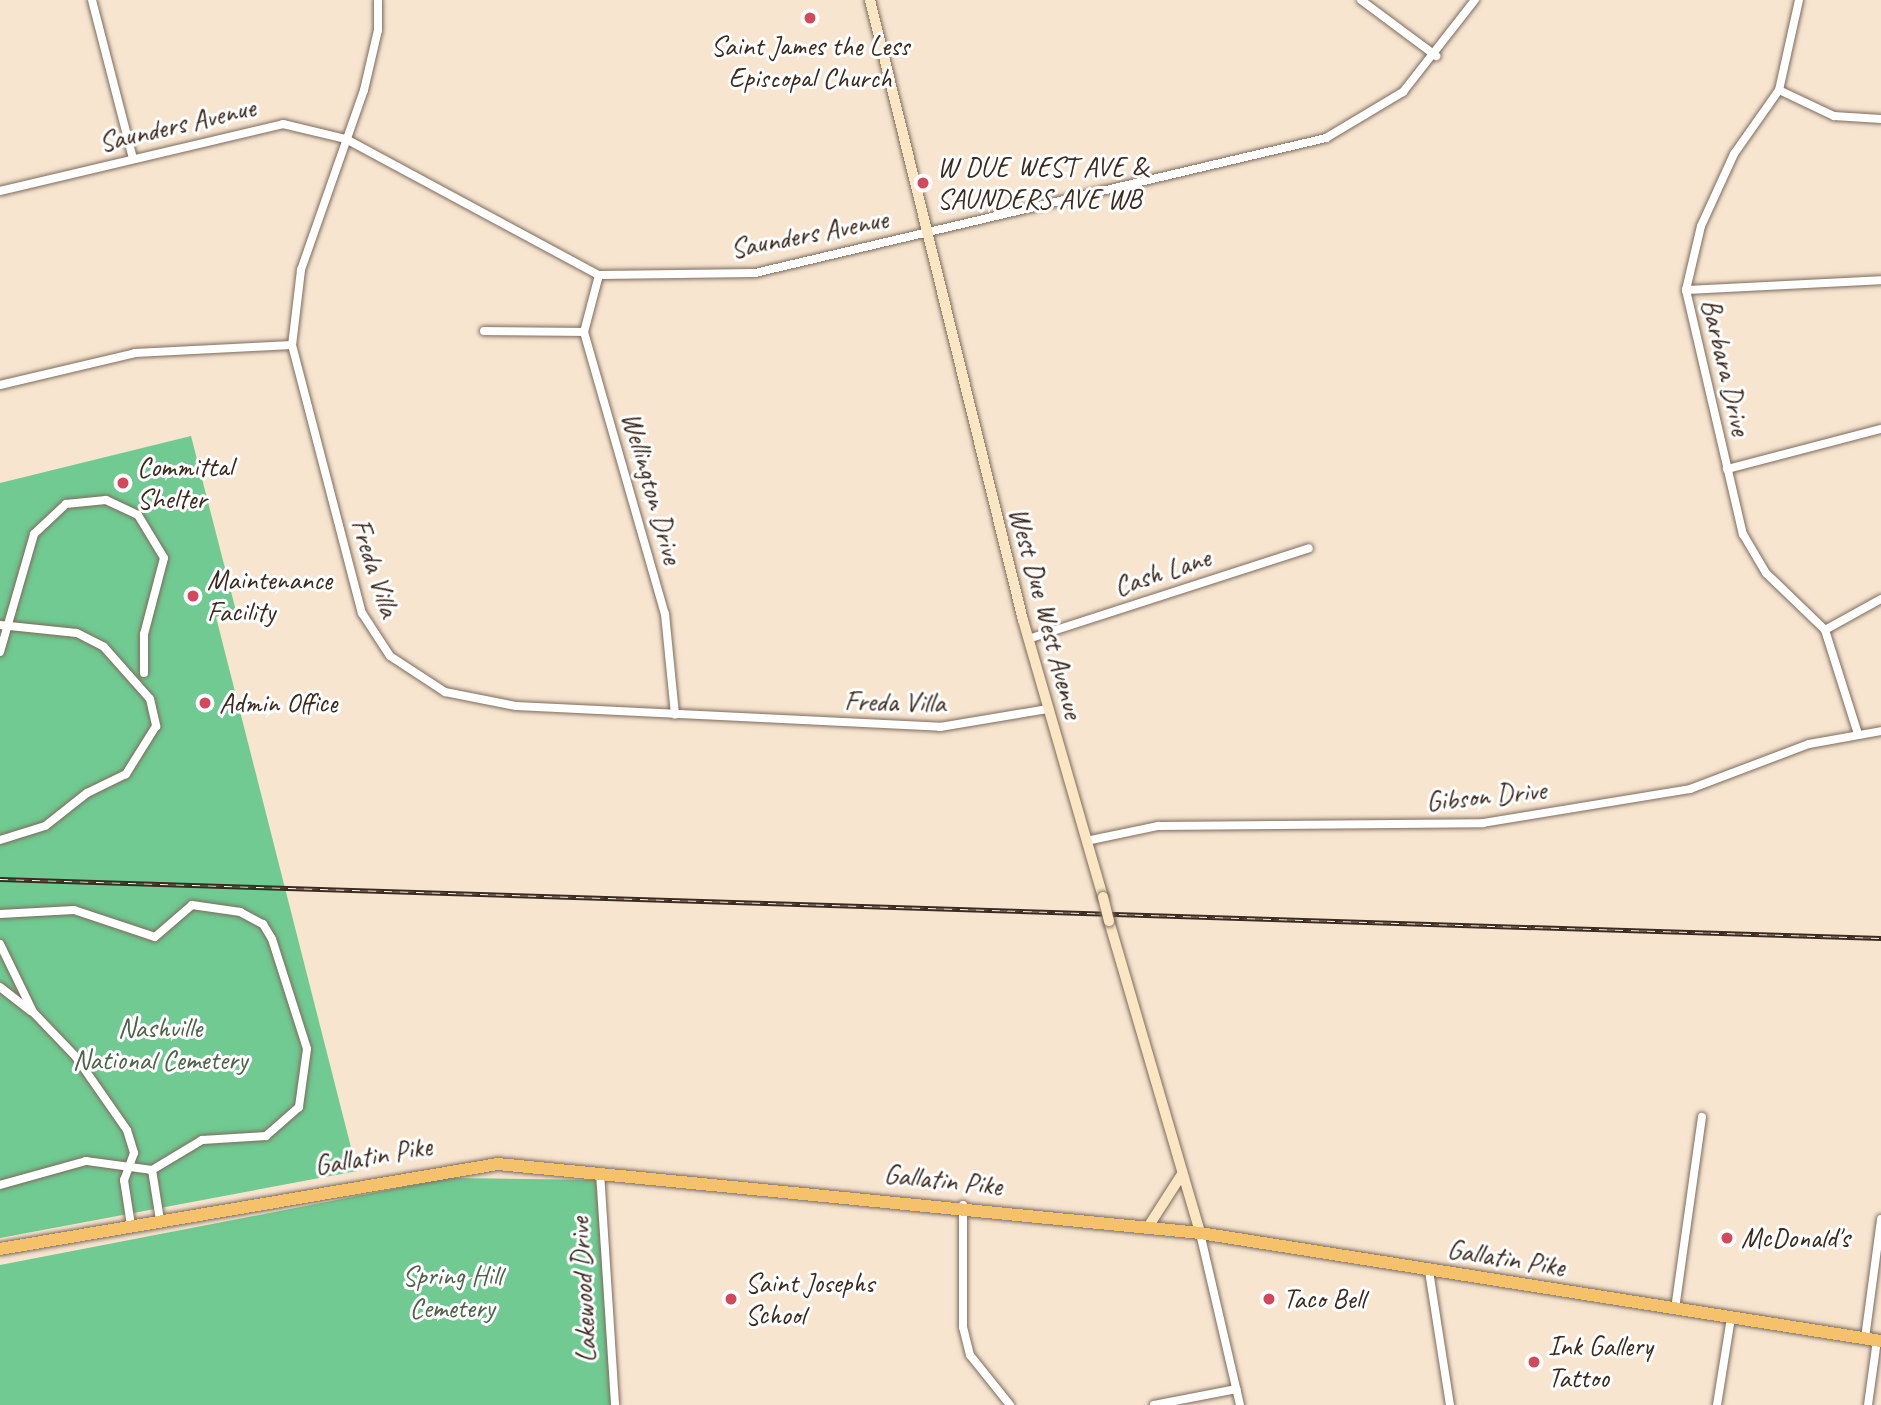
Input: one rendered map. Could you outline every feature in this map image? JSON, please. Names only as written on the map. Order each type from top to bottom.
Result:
[{"type":"main road","name":"West Due West Avenue","points":[[870,0],[924,234],[1028,639],[1200,1233]]},
{"type":"main road","name":"Gallatin Pike","points":[[0,1249],[451,1167],[600,1172],[963,1205],[1200,1233],[1874,1340]]},
{"type":"main road","points":[[1148,1227],[1182,1174]]},
{"type":"street","points":[[92,0],[133,158]]},
{"type":"street","name":"Freda Villa","points":[[378,0],[375,50],[301,270],[292,345],[359,603],[390,656],[413,675],[471,702],[675,715],[940,727],[1048,709]]},
{"type":"street","points":[[1361,0],[1436,56]]},
{"type":"street","name":"Saunders Avenue","points":[[0,191],[258,126],[296,126],[346,138],[599,275],[755,273],[1326,138],[1403,92],[1436,56],[1475,0]]},
{"type":"street","name":"Barbara Drive","points":[[1799,0],[1779,90],[1734,154],[1701,226],[1686,290],[1727,469],[1753,555],[1825,630],[1857,731]]},
{"type":"street","points":[[1779,90],[1834,116],[1881,120]]},
{"type":"street","points":[[484,331],[584,332],[599,275]]},
{"type":"street","points":[[1686,290],[1881,280]]},
{"type":"street","name":"Wellington Drive","points":[[584,332],[665,614],[675,715]]},
{"type":"street","points":[[0,385],[154,351],[292,345]]},
{"type":"street","points":[[1727,469],[1881,429]]},
{"type":"street","points":[[0,652],[10,627],[25,556],[45,519],[82,500],[128,507],[164,558],[144,634],[144,673]]},
{"type":"street","name":"Cash Lane","points":[[1028,639],[1309,548]]},
{"type":"street","points":[[1825,630],[1881,599]]},
{"type":"street","points":[[0,625],[77,633],[104,647],[150,699],[156,726],[126,774],[87,793],[45,826],[0,840]]},
{"type":"street","name":"Gibson Drive","points":[[1086,841],[1158,826],[1483,823],[1690,789],[1857,731],[1881,731]]},
{"type":"street","points":[[0,914],[74,910],[155,937],[172,928],[187,908],[203,903],[263,924],[298,1007],[307,1049],[299,1107],[266,1136],[202,1140],[152,1170],[75,1162],[0,1185]]},
{"type":"street","points":[[0,944],[33,1012]]},
{"type":"street","points":[[0,987],[33,1012],[120,1117],[134,1150],[124,1180],[131,1225]]},
{"type":"street","points":[[1675,1309],[1702,1117]]},
{"type":"street","points":[[152,1170],[160,1220]]},
{"type":"street","name":"Lakewood Drive","points":[[600,1172],[615,1405]]},
{"type":"street","points":[[963,1205],[963,1327],[970,1355],[1010,1405]]},
{"type":"street","points":[[1868,1405],[1881,1219]]},
{"type":"street","points":[[1200,1233],[1240,1405]]},
{"type":"street","points":[[1429,1271],[1450,1405]]},
{"type":"street","points":[[1717,1405],[1731,1318]]},
{"type":"street","points":[[1154,1405],[1236,1390]]},
{"type":"green space","name":"Nashville National Cemetery","points":[[191,436],[236,611],[216,617],[357,1171],[0,1238],[0,483]]},
{"type":"green space","name":"Spring Hill Cemetery","points":[[450,1178],[596,1180],[614,1405],[0,1405],[0,1265]]},
{"type":"railway","points":[[0,879],[1881,938]]},
{"type":"place","name":"Saint James the Less Episcopal Church","points":[[810,18]]},
{"type":"place","name":"W DUE WEST AVE & SAUNDERS AVE WB","points":[[923,183]]},
{"type":"place","name":"Committal Shelter","points":[[123,483]]},
{"type":"place","name":"Maintenance Facility","points":[[193,596]]},
{"type":"place","name":"Admin Office","points":[[205,703]]},
{"type":"place","name":"McDonald's","points":[[1727,1238]]},
{"type":"place","name":"Saint Josephs School","points":[[731,1299]]},
{"type":"place","name":"Taco Bell","points":[[1269,1299]]},
{"type":"place","name":"Ink Gallery Tattoo","points":[[1534,1362]]}]
